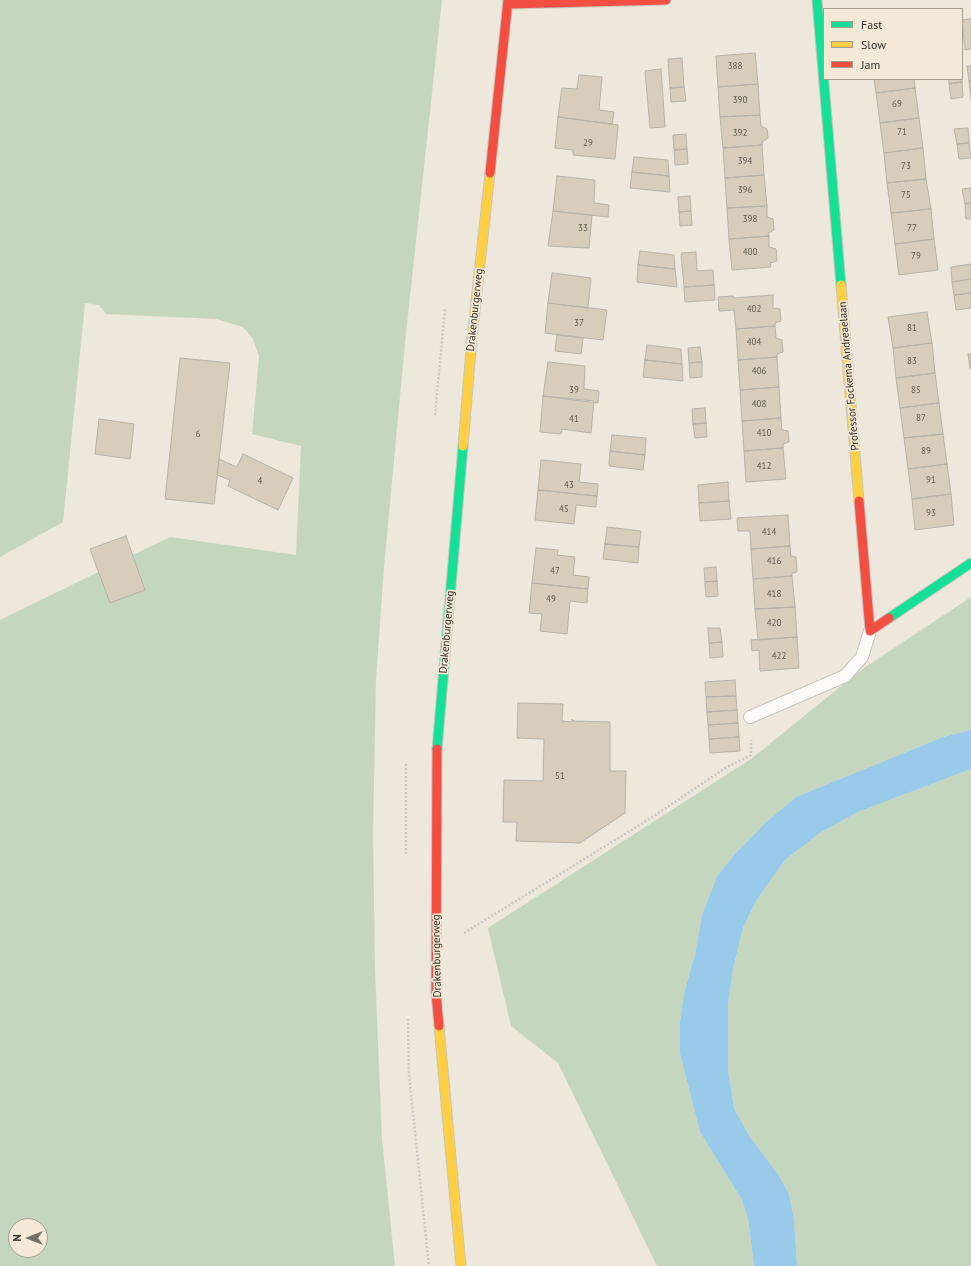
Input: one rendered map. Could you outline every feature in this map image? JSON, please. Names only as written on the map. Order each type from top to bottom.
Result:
[{"type":"main road","points":[[508,2],[666,0]]},
{"type":"main road","name":"Professor Fockema Andreaelaan","points":[[817,0],[823,71]]},
{"type":"main road","name":"Drakenburgerweg","points":[[460,1266],[436,993],[436,764],[472,338],[508,2]]},
{"type":"main road","name":"Professor Fockema Andreaelaan","points":[[824,80],[870,631]]},
{"type":"main road","points":[[870,631],[971,563]]},
{"type":"lane","points":[[750,717],[845,676],[862,657],[870,631]]},
{"type":"path","points":[[436,951],[524,895],[651,818],[727,768],[751,755],[750,717]]},
{"type":"green space","points":[[0,0],[442,0],[405,343],[384,567],[376,679],[373,833],[375,969],[382,1139],[395,1266],[0,1266],[0,620],[170,537],[296,555],[301,446],[252,434],[259,356],[253,339],[243,327],[216,319],[106,314],[99,305],[85,303],[63,522],[0,557]]},
{"type":"green space","points":[[971,597],[971,730],[943,737],[796,797],[764,824],[734,855],[717,876],[702,915],[695,954],[684,993],[680,1022],[680,1054],[700,1132],[742,1200],[748,1219],[754,1266],[657,1266],[558,1063],[511,1026],[488,928],[751,759],[861,670]]},
{"type":"green space","points":[[971,769],[971,1266],[797,1266],[794,1219],[789,1194],[778,1174],[750,1137],[734,1108],[728,1069],[728,1004],[733,969],[743,928],[756,901],[785,860],[820,833],[858,812]]},
{"type":"water","points":[[971,730],[971,769],[858,812],[820,833],[785,860],[756,901],[743,928],[733,969],[728,1004],[728,1069],[734,1108],[750,1137],[778,1174],[789,1194],[794,1219],[797,1266],[754,1266],[748,1219],[742,1200],[700,1132],[680,1054],[680,1022],[684,993],[695,954],[702,915],[717,876],[734,855],[764,824],[796,797],[943,737]]},
{"type":"building","points":[[971,19],[971,49],[965,50],[963,20]]},
{"type":"building","points":[[755,53],[758,84],[718,87],[716,56]]},
{"type":"building","points":[[682,58],[684,87],[670,88],[668,59]]},
{"type":"building","points":[[967,66],[971,66],[971,81],[969,81]]},
{"type":"building","points":[[661,69],[665,127],[650,128],[645,71]]},
{"type":"building","points":[[579,75],[602,77],[599,110],[614,112],[612,124],[558,117],[562,88],[577,89]]},
{"type":"building","points":[[874,80],[914,80],[915,88],[876,93]]},
{"type":"building","points":[[949,80],[962,80],[962,82],[949,84]]},
{"type":"building","points":[[969,81],[971,81],[971,99]]},
{"type":"building","points":[[962,82],[963,97],[951,99],[949,84]]},
{"type":"building","points":[[758,84],[760,115],[720,117],[718,87]]},
{"type":"building","points":[[684,87],[686,101],[671,102],[670,88]]},
{"type":"building","points":[[915,88],[919,118],[880,123],[876,93]]},
{"type":"building","points":[[760,115],[761,126],[767,129],[768,138],[762,142],[762,145],[723,148],[720,117]]},
{"type":"building","points":[[558,117],[618,125],[615,159],[573,155],[573,150],[555,148]]},
{"type":"building","points":[[919,118],[923,148],[884,153],[880,123]]},
{"type":"building","points":[[968,128],[969,143],[957,144],[954,129]]},
{"type":"building","points":[[686,134],[687,149],[674,150],[673,135]]},
{"type":"building","points":[[969,143],[971,158],[959,159],[957,144]]},
{"type":"building","points":[[762,145],[764,175],[725,178],[723,148]]},
{"type":"building","points":[[923,148],[926,179],[887,183],[884,153]]},
{"type":"building","points":[[687,149],[688,164],[675,165],[674,150]]},
{"type":"building","points":[[634,157],[668,160],[669,176],[632,172]]},
{"type":"building","points":[[632,172],[669,176],[670,192],[630,188]]},
{"type":"building","points":[[764,175],[767,206],[727,208],[725,178]]},
{"type":"building","points":[[557,176],[595,180],[594,203],[609,205],[608,217],[553,211]]},
{"type":"building","points":[[926,179],[931,209],[891,213],[887,183]]},
{"type":"building","points":[[971,188],[971,203],[965,204],[962,189]]},
{"type":"building","points":[[690,196],[691,211],[679,212],[678,197]]},
{"type":"building","points":[[971,203],[971,219],[966,219],[965,204]]},
{"type":"building","points":[[767,206],[767,217],[773,219],[774,230],[768,233],[769,236],[729,239],[727,208]]},
{"type":"building","points":[[931,209],[934,239],[895,244],[891,213]]},
{"type":"building","points":[[553,211],[592,215],[589,248],[548,246]]},
{"type":"building","points":[[691,211],[692,225],[680,226],[679,212]]},
{"type":"building","points":[[769,236],[769,247],[776,249],[777,261],[770,263],[771,267],[732,270],[729,239]]},
{"type":"building","points":[[934,239],[938,270],[899,275],[895,244]]},
{"type":"building","points":[[640,251],[674,255],[675,269],[638,265]]},
{"type":"building","points":[[696,252],[697,271],[713,270],[714,285],[684,287],[681,253]]},
{"type":"building","points":[[971,264],[971,279],[952,282],[951,267]]},
{"type":"building","points":[[638,265],[675,269],[677,287],[637,282]]},
{"type":"building","points":[[552,273],[591,278],[588,308],[548,303]]},
{"type":"building","points":[[971,279],[971,293],[954,295],[952,282]]},
{"type":"building","points":[[714,285],[715,300],[685,302],[684,287]]},
{"type":"building","points":[[971,293],[971,308],[956,310],[954,295]]},
{"type":"building","points":[[773,295],[773,308],[780,309],[781,321],[775,323],[775,326],[736,329],[734,310],[719,311],[718,297],[733,296],[734,298]]},
{"type":"building","points":[[548,303],[607,310],[603,340],[545,333]]},
{"type":"building","points":[[927,312],[932,343],[893,348],[888,317]]},
{"type":"building","points":[[775,326],[776,338],[782,340],[783,352],[777,354],[777,357],[738,360],[736,329]]},
{"type":"building","points":[[557,335],[583,338],[581,354],[555,351]]},
{"type":"building","points":[[932,343],[935,373],[896,378],[893,348]]},
{"type":"building","points":[[647,345],[681,349],[682,364],[645,360]]},
{"type":"building","points":[[700,347],[702,362],[689,363],[688,348]]},
{"type":"building","points":[[968,354],[971,354],[971,369],[970,369]]},
{"type":"building","points":[[777,357],[779,387],[740,390],[738,360]]},
{"type":"building","points":[[180,358],[230,363],[214,504],[165,499]]},
{"type":"building","points":[[645,360],[682,364],[683,381],[643,377]]},
{"type":"building","points":[[548,362],[585,366],[584,389],[599,391],[598,403],[543,396]]},
{"type":"building","points":[[702,362],[702,377],[690,378],[689,363]]},
{"type":"building","points":[[935,373],[939,403],[900,408],[896,378]]},
{"type":"building","points":[[779,387],[781,418],[742,421],[740,390]]},
{"type":"building","points":[[543,396],[594,401],[591,433],[562,429],[561,434],[540,432]]},
{"type":"building","points":[[939,403],[943,434],[904,438],[900,408]]},
{"type":"building","points":[[705,408],[706,423],[693,424],[692,409]]},
{"type":"building","points":[[781,418],[782,430],[788,431],[789,442],[783,444],[783,448],[744,451],[742,421]]},
{"type":"building","points":[[99,419],[134,424],[130,459],[95,454]]},
{"type":"building","points":[[706,423],[707,437],[695,438],[693,424]]},
{"type":"building","points":[[943,434],[947,464],[908,469],[904,438]]},
{"type":"building","points":[[612,435],[646,438],[645,455],[610,451]]},
{"type":"building","points":[[783,448],[786,479],[746,482],[744,451]]},
{"type":"building","points":[[610,451],[645,455],[643,470],[609,466]]},
{"type":"building","points":[[243,454],[293,478],[278,510],[228,486],[230,480],[217,475],[219,459],[237,467]]},
{"type":"building","points":[[541,460],[581,464],[579,482],[598,484],[597,496],[538,490]]},
{"type":"building","points":[[947,464],[951,494],[912,499],[908,469]]},
{"type":"building","points":[[728,482],[729,501],[699,503],[698,485]]},
{"type":"building","points":[[538,490],[597,496],[596,507],[576,505],[574,524],[535,520]]},
{"type":"building","points":[[951,494],[954,525],[915,530],[912,499]]},
{"type":"building","points":[[729,501],[731,519],[700,521],[699,503]]},
{"type":"building","points":[[788,515],[790,546],[751,549],[750,531],[738,531],[737,518]]},
{"type":"building","points":[[607,527],[641,531],[639,547],[605,544]]},
{"type":"building","points":[[126,536],[145,590],[110,603],[90,549]]},
{"type":"building","points":[[605,544],[639,547],[638,563],[603,559]]},
{"type":"building","points":[[790,546],[791,556],[796,557],[797,572],[792,573],[792,576],[753,579],[751,549]]},
{"type":"building","points":[[536,548],[558,550],[557,555],[575,557],[573,575],[589,577],[588,589],[532,583]]},
{"type":"building","points":[[716,567],[717,581],[705,582],[704,568]]},
{"type":"building","points":[[792,576],[795,607],[755,609],[753,579]]},
{"type":"building","points":[[717,581],[718,596],[706,597],[705,582]]},
{"type":"building","points":[[532,583],[588,589],[587,603],[570,601],[567,634],[540,631],[542,614],[529,613]]},
{"type":"building","points":[[795,607],[797,637],[758,640],[755,609]]},
{"type":"building","points":[[708,628],[720,628],[722,642],[709,643]]},
{"type":"building","points":[[797,637],[799,668],[760,671],[759,650],[752,651],[751,640]]},
{"type":"building","points":[[722,642],[723,657],[710,658],[709,643]]},
{"type":"building","points":[[735,680],[736,696],[706,697],[705,682]]},
{"type":"building","points":[[736,696],[737,710],[707,712],[706,697]]},
{"type":"building","points":[[518,703],[563,704],[562,721],[572,722],[572,719],[574,721],[610,722],[610,771],[626,771],[625,813],[580,843],[516,841],[517,822],[503,822],[504,780],[543,781],[544,739],[517,738]]},
{"type":"building","points":[[737,710],[738,723],[708,725],[707,712]]},
{"type":"building","points":[[738,723],[739,737],[709,739],[708,725]]},
{"type":"building","points":[[739,737],[740,751],[710,753],[709,739]]},
{"type":"traffic: fast","points":[[817,0],[823,71]]},
{"type":"traffic: fast","points":[[824,80],[841,285]]},
{"type":"traffic: fast","points":[[437,749],[463,446]]},
{"type":"traffic: fast","points":[[889,618],[971,563]]},
{"type":"traffic: slow","points":[[463,446],[472,338],[490,173]]},
{"type":"traffic: slow","points":[[841,285],[859,501]]},
{"type":"traffic: slow","points":[[439,1026],[461,1266]]},
{"type":"traffic: jam","points":[[490,173],[508,0]]},
{"type":"traffic: jam","points":[[508,4],[666,0]]},
{"type":"traffic: jam","points":[[859,501],[870,631],[889,618]]},
{"type":"traffic: jam","points":[[437,749],[436,993],[439,1026]]}]
